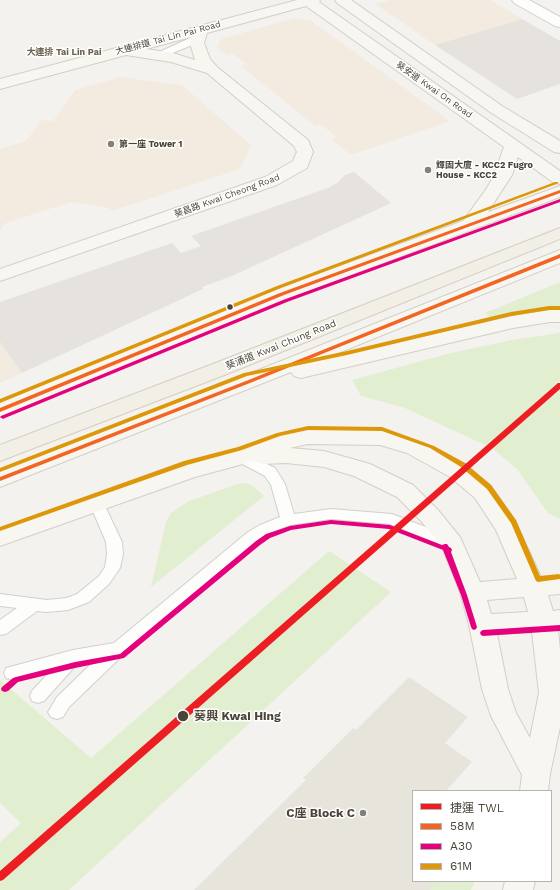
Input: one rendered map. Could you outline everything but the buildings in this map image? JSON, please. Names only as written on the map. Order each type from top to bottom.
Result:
[{"type":"main road","name":"葵安道 Kwai On Road","points":[[342,0],[496,109],[560,148]]},
{"type":"main road","name":"葵安道 Kwai On Road","points":[[311,1],[560,179]]},
{"type":"main road","name":"大連排道 Tai Lin Pai Road","points":[[0,84],[121,51],[200,33],[311,1]]},
{"type":"main road","name":"葵昌路 Kwai Cheong Road","points":[[0,274],[271,181],[294,170],[301,164],[305,152],[302,144],[212,70],[203,60],[197,42],[200,33]]},
{"type":"main road","points":[[121,51],[160,55],[212,70]]},
{"type":"main road","points":[[530,130],[560,136]]},
{"type":"main road","points":[[469,225],[499,182],[513,146]]},
{"type":"main road","points":[[0,410],[270,299],[560,191]]},
{"type":"main road","name":"葵涌道 Kwai Chung Road","points":[[0,453],[560,219]]},
{"type":"main road","name":"葵涌道 Kwai Chung Road","points":[[0,438],[215,363],[560,233]]},
{"type":"main road","points":[[0,479],[248,382],[560,256]]},
{"type":"main road","points":[[248,382],[350,361],[513,322],[550,316],[560,316]]},
{"type":"main road","points":[[0,536],[189,471],[242,457],[280,442],[308,436],[381,437],[415,448],[458,472],[483,492],[507,527],[533,587],[552,621],[552,693],[549,716],[535,783]]},
{"type":"main road","points":[[242,457],[286,454],[324,459],[362,470],[405,491],[430,516],[452,543],[472,592],[482,625],[495,689],[504,716],[535,783]]},
{"type":"main road","points":[[472,592],[560,586]]},
{"type":"main road","points":[[482,625],[552,621]]},
{"type":"street","points":[[520,0],[560,23]]},
{"type":"lane","points":[[160,55],[189,44],[200,33]]},
{"type":"lane","points":[[242,457],[270,472],[280,490],[288,520]]},
{"type":"lane","points":[[2,602],[48,606],[68,604],[83,598],[104,580],[112,568],[115,554],[114,542],[96,502]]},
{"type":"lane","points":[[57,712],[63,702],[118,649],[253,536],[266,529],[288,520],[331,514],[392,519],[452,543]]},
{"type":"lane","points":[[0,629],[34,604]]},
{"type":"lane","points":[[12,673],[73,657],[118,649]]},
{"type":"lane","points":[[38,696],[73,657]]},
{"type":"shaded area","points":[[390,0],[491,0],[522,19],[435,45],[375,4]]},
{"type":"shaded area","points":[[294,18],[310,20],[450,121],[351,155],[331,139],[337,137],[320,124],[315,126],[241,66],[246,64],[232,53],[227,55],[217,47],[221,39]]},
{"type":"shaded area","points":[[522,19],[560,41],[560,84],[517,99],[435,45]]},
{"type":"shaded area","points":[[120,77],[182,85],[251,145],[240,169],[112,211],[108,208],[71,202],[6,223],[0,231],[0,149],[26,141],[42,120],[53,121],[75,90]]},
{"type":"shaded area","points":[[354,172],[391,203],[232,276],[202,287],[203,289],[22,373],[0,342],[0,302],[172,243],[181,253],[201,246],[191,236],[328,188],[337,183],[345,175]]},
{"type":"shaded area","points":[[0,342],[22,373],[0,383]]},
{"type":"shaded area","points":[[409,677],[468,717],[445,743],[472,762],[447,790],[412,790],[412,882],[472,882],[470,890],[194,890],[306,780],[303,778],[353,728],[356,730]]},
{"type":"green space","points":[[560,282],[560,307],[544,307],[490,317],[485,313]]},
{"type":"green space","points":[[560,333],[560,519],[548,513],[517,469],[492,448],[405,408],[361,396],[352,380],[447,354],[512,340]]},
{"type":"green space","points":[[246,483],[254,487],[264,496],[151,587],[166,522],[171,513],[189,501],[238,484]]},
{"type":"green space","name":"葵興 Kwai Hing","points":[[329,551],[391,592],[69,890],[0,890],[0,842],[21,823],[0,803],[0,680],[91,758]]},
{"type":"green space","points":[[433,882],[475,882],[471,890],[429,890]]},
{"type":"metro line","name":"TWL","points":[[0,877],[560,385]]},
{"type":"transit line","name":"61M","points":[[0,401],[279,287],[557,183]]},
{"type":"transit line","name":"58M","points":[[0,410],[282,294],[560,191]]},
{"type":"transit line","name":"A30","points":[[3,417],[285,301],[560,200]]},
{"type":"transit line","name":"58M","points":[[0,479],[248,382],[560,256]]},
{"type":"transit line","name":"61M","points":[[0,470],[246,374],[347,353],[511,314],[549,308],[560,308]]},
{"type":"transit line","name":"61M","points":[[0,529],[186,463],[240,449],[279,434],[308,428],[382,429],[432,447],[463,465],[489,487],[514,522],[538,579],[559,577]]},
{"type":"transit line","name":"A30","points":[[5,689],[16,680],[75,665],[122,656],[258,543],[268,536],[290,528],[331,522],[390,527],[449,550]]},
{"type":"transit line","name":"A30","points":[[445,546],[464,595],[474,627]]},
{"type":"transit line","name":"A30","points":[[483,633],[560,628]]},
{"type":"place","name":"第一座 Tower 1","points":[[111,144]]},
{"type":"place","name":"輝固大廈 - KCC2 Fugro House - KCC2","points":[[428,170]]},
{"type":"place","name":"葵興 Kwai Hing","points":[[183,716]]},
{"type":"place","name":"C座 Block C","points":[[363,813]]},
{"type":"district","name":"大連排 Tai Lin Pai","points":[[64,52]]}]
